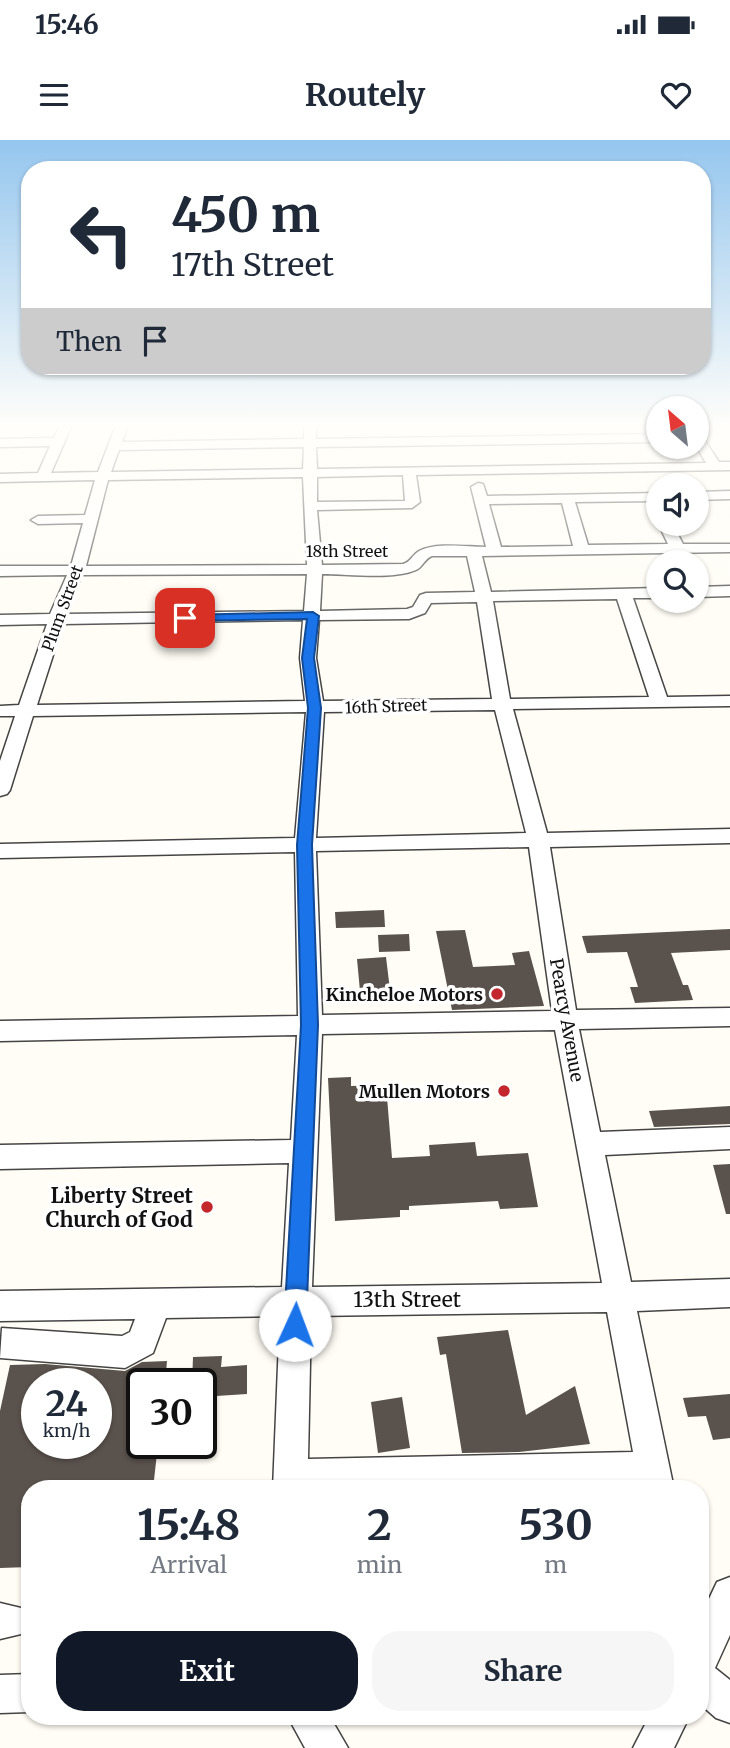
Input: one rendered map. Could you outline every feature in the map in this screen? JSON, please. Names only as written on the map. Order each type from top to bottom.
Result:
[{"type":"street","name":"Plum Street","points":[[0,790],[56,620],[77,570],[96,500]]},
{"type":"street","points":[[290,1480],[310,1025],[305,845],[315,708],[308,658],[315,569],[310,500]]},
{"type":"street","points":[[310,506],[407,505],[410,500]]},
{"type":"street","name":"Pearcy Avenue","points":[[481,500],[484,596],[502,703],[538,839],[565,1020],[655,1479]]},
{"type":"street","points":[[568,500],[582,550]]},
{"type":"street","points":[[38,520],[91,519]]},
{"type":"street","points":[[671,536],[678,549]]},
{"type":"street","name":"18th Street","points":[[0,571],[402,569],[414,566],[422,555],[431,552],[729,549]]},
{"type":"street","points":[[709,592],[730,592]]},
{"type":"street","points":[[623,593],[660,702]]},
{"type":"street","points":[[0,620],[409,614],[419,610],[426,598],[646,593]]},
{"type":"street","name":"16th Street","points":[[0,711],[730,701]]},
{"type":"street","points":[[0,851],[730,836]]},
{"type":"street","points":[[0,1031],[730,1017]]},
{"type":"street","points":[[590,1144],[730,1138]]},
{"type":"street","points":[[0,1157],[303,1151]]},
{"type":"street","name":"13th Street","points":[[5,1306],[730,1293]]},
{"type":"street","points":[[5,1306],[1,1349],[125,1352],[142,1342],[156,1303]]},
{"type":"street","points":[[564,1480],[655,1479]]},
{"type":"street","points":[[709,1638],[730,1595]]},
{"type":"street","points":[[709,1687],[730,1704]]},
{"type":"street","points":[[0,1694],[21,1693]]},
{"type":"street","points":[[312,1725],[328,1748]]},
{"type":"street","points":[[653,1748],[666,1725]]},
{"type":"building","points":[[384,910],[385,927],[336,928],[335,912]]},
{"type":"building","points":[[730,929],[730,950],[671,953],[683,985],[688,985],[693,1000],[635,1003],[630,987],[638,987],[627,952],[587,953],[582,936]]},
{"type":"building","points":[[465,930],[473,967],[515,965],[512,953],[529,951],[544,1006],[452,1010],[436,931]]},
{"type":"building","points":[[409,934],[410,951],[379,952],[378,935]]},
{"type":"building","points":[[386,957],[390,990],[360,991],[357,959]]},
{"type":"building","points":[[351,1077],[351,1086],[386,1085],[392,1158],[430,1156],[429,1145],[475,1142],[477,1156],[528,1153],[538,1207],[500,1209],[498,1201],[409,1206],[409,1210],[400,1210],[400,1217],[335,1221],[328,1078]]},
{"type":"building","points":[[730,1106],[730,1124],[654,1127],[649,1111]]},
{"type":"building","points":[[730,1164],[730,1214],[726,1214],[713,1165]]},
{"type":"building","points":[[508,1330],[526,1415],[575,1386],[590,1444],[519,1452],[462,1453],[446,1354],[440,1355],[437,1337]]},
{"type":"building","points":[[222,1356],[221,1367],[247,1365],[247,1394],[217,1396],[217,1368],[193,1368],[193,1357]]},
{"type":"building","points":[[167,1361],[166,1368],[131,1368],[142,1362]]},
{"type":"building","points":[[45,1364],[91,1368],[21,1368],[21,1459],[112,1459],[112,1370],[126,1370],[126,1459],[156,1459],[154,1480],[21,1480],[21,1567],[0,1568],[0,1411],[10,1365]]},
{"type":"building","points":[[730,1394],[730,1438],[713,1440],[706,1416],[688,1417],[683,1398]]},
{"type":"building","points":[[402,1397],[410,1448],[378,1453],[371,1402]]},
{"type":"place","name":"Kincheloe Motors","points":[[497,994]]},
{"type":"place","name":"Mullen Motors","points":[[504,1091]]},
{"type":"place","name":"Liberty Street Church of God","points":[[207,1207]]},
{"type":"route","points":[[185,618],[313,616],[308,658],[315,708],[305,845],[310,1025],[295,1325]]}]
